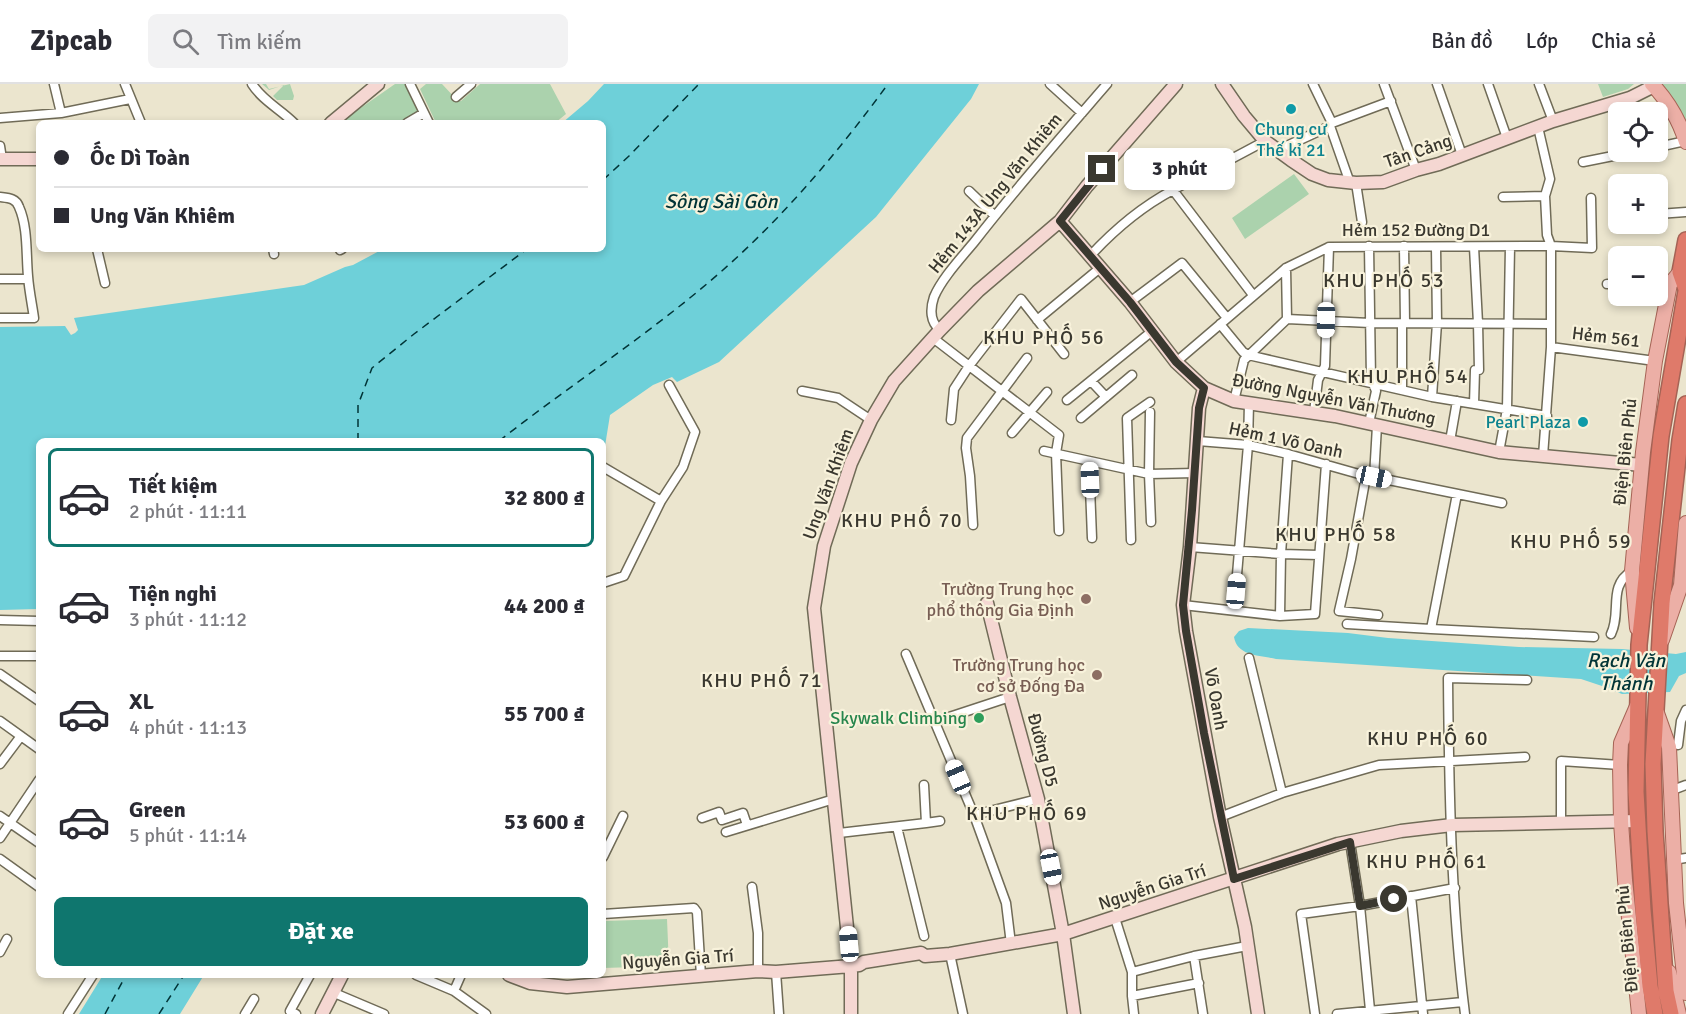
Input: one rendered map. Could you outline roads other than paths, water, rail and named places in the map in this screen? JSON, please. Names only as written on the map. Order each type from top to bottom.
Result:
[{"type":"highway","name":"Điện Biên Phủ","points":[[1640,645],[1660,436],[1686,290],[1680,272],[1686,240]]},
{"type":"highway","points":[[1660,645],[1674,490],[1686,404]]},
{"type":"highway","points":[[1660,436],[1667,447],[1680,440]]},
{"type":"highway","points":[[1654,488],[1658,482],[1666,481],[1672,484],[1674,490]]},
{"type":"highway","points":[[1637,706],[1640,645]]},
{"type":"highway","name":"Điện Biên Phủ","points":[[1660,645],[1653,764],[1654,820],[1665,961],[1660,1013]]},
{"type":"highway","name":"Điện Biên Phủ","points":[[1637,706],[1636,792],[1643,910],[1660,1013]]},
{"type":"main road","points":[[1653,85],[1670,105],[1686,141]]},
{"type":"main road","name":"Điện Biên Phủ","points":[[1668,281],[1680,272]]},
{"type":"main road","name":"Điện Biên Phủ","points":[[1640,645],[1632,571],[1661,306]]},
{"type":"main road","points":[[1660,645],[1681,585],[1686,524]]},
{"type":"main road","name":"Điện Biên Phủ","points":[[1637,706],[1621,743],[1620,822],[1634,974],[1660,1013]]},
{"type":"main road","points":[[1655,706],[1678,745],[1671,791],[1679,859],[1676,903],[1686,993]]},
{"type":"street","points":[[54,84],[61,112]]},
{"type":"street","points":[[125,84],[140,120]]},
{"type":"street","points":[[252,84],[260,96],[291,120]]},
{"type":"street","points":[[335,120],[378,84]]},
{"type":"street","points":[[410,84],[428,120]]},
{"type":"street","points":[[456,97],[471,84]]},
{"type":"street","points":[[1050,84],[1082,113]]},
{"type":"street","name":"Hẻm 143A Ung Văn Khiêm","points":[[936,334],[931,316],[934,297],[948,275],[1107,84]]},
{"type":"street","name":"Ung Văn Khiêm","points":[[851,1014],[855,966],[834,799],[814,608],[824,546],[851,463],[871,420],[894,381],[978,291],[1060,221],[1087,186],[1176,84]]},
{"type":"street","name":"Tân Cảng","points":[[1222,84],[1265,141],[1312,174],[1328,180],[1353,183],[1383,182],[1439,164],[1553,121],[1630,98],[1653,85]]},
{"type":"street","points":[[1313,84],[1353,183],[1362,222]]},
{"type":"street","points":[[1384,84],[1416,170]]},
{"type":"street","points":[[1437,84],[1462,155]]},
{"type":"street","points":[[1488,84],[1507,138]]},
{"type":"street","points":[[1539,84],[1553,121]]},
{"type":"street","points":[[0,118],[61,112],[130,99]]},
{"type":"street","points":[[1278,150],[1331,124],[1391,100]]},
{"type":"street","points":[[412,120],[424,113]]},
{"type":"street","points":[[1538,127],[1550,178],[1545,196],[1547,235],[1551,246],[1551,347],[1543,456]]},
{"type":"street","points":[[1090,256],[1114,230],[1142,208],[1265,141]]},
{"type":"street","points":[[1668,145],[1686,141]]},
{"type":"street","points":[[1,155],[36,159]]},
{"type":"street","points":[[1583,162],[1608,157]]},
{"type":"street","points":[[1173,190],[1253,295]]},
{"type":"street","points":[[969,191],[995,216]]},
{"type":"street","points":[[1503,197],[1545,196]]},
{"type":"street","points":[[0,197],[10,198],[19,207],[25,232],[28,279],[34,318],[0,318]]},
{"type":"street","name":"Hẻm 152 Đường D1","points":[[1176,362],[1286,268],[1329,247],[1551,246],[1592,248],[1591,198]]},
{"type":"street","points":[[1668,213],[1686,212]]},
{"type":"street","name":"Đường Nguyễn Văn Thương","points":[[1060,221],[1130,302],[1176,362],[1204,388],[1234,401],[1314,412],[1499,452],[1642,465]]},
{"type":"street","points":[[1369,246],[1371,379],[1376,391],[1370,476],[1339,611],[1378,615]]},
{"type":"street","points":[[1402,390],[1404,246]]},
{"type":"street","points":[[1314,412],[1318,380],[1325,366],[1329,247]]},
{"type":"street","points":[[1432,397],[1437,323],[1436,247]]},
{"type":"street","points":[[1474,247],[1479,370],[1475,370],[1474,404]]},
{"type":"street","points":[[1499,452],[1507,409],[1510,247]]},
{"type":"street","points":[[98,252],[105,283]]},
{"type":"street","points":[[1130,302],[1182,263],[1243,352],[1248,355],[1432,397],[1547,416]]},
{"type":"street","points":[[1037,320],[1100,268]]},
{"type":"street","points":[[1286,268],[1287,319]]},
{"type":"street","points":[[0,279],[28,279]]},
{"type":"street","points":[[951,420],[954,389],[1021,299],[1064,354]]},
{"type":"street","points":[[1234,401],[1241,367],[1248,355],[1287,319],[1403,323],[1551,324]]},
{"type":"street","points":[[1067,400],[1151,332]]},
{"type":"street","points":[[936,334],[1000,392],[1059,435],[1056,453],[1059,531]]},
{"type":"street","name":"Hẻm 561","points":[[1551,347],[1655,361]]},
{"type":"street","points":[[973,525],[966,448],[968,435],[1027,358]]},
{"type":"street","points":[[1081,418],[1132,375]]},
{"type":"street","points":[[1091,381],[1106,398]]},
{"type":"street","points":[[606,582],[624,576],[661,501],[683,466],[695,432],[669,385]]},
{"type":"street","name":"Võ Oanh","points":[[1204,388],[1199,408],[1190,547],[1183,605],[1220,817],[1247,946],[1258,1014]]},
{"type":"street","points":[[802,390],[838,398],[871,420]]},
{"type":"street","points":[[1012,433],[1047,392]]},
{"type":"street","points":[[1450,441],[1457,401]]},
{"type":"street","points":[[1131,540],[1126,418],[1150,402]]},
{"type":"street","points":[[1234,610],[1248,445],[1249,403]]},
{"type":"street","points":[[1150,412],[1151,522]]},
{"type":"street","name":"Hẻm 1 Võ Oanh","points":[[1198,441],[1248,445],[1370,476],[1502,503]]},
{"type":"street","points":[[1044,452],[1149,474],[1195,473]]},
{"type":"street","points":[[1280,616],[1281,554],[1288,454]]},
{"type":"street","points":[[1089,461],[1092,538]]},
{"type":"street","points":[[1183,605],[1280,616],[1315,614],[1326,464]]},
{"type":"street","points":[[606,469],[661,501]]},
{"type":"street","points":[[1431,629],[1457,494]]},
{"type":"street","points":[[1190,547],[1319,555]]},
{"type":"street","points":[[1611,634],[1615,622],[1617,589],[1621,580],[1632,571]]},
{"type":"street","name":"Đường D5","points":[[987,603],[1038,800],[1063,934],[1074,1014]]},
{"type":"street","points":[[0,620],[36,621]]},
{"type":"street","points":[[1347,624],[1594,637]]},
{"type":"street","points":[[906,654],[974,816],[1005,903],[1011,944]]},
{"type":"street","points":[[0,656],[36,656]]},
{"type":"street","points":[[1249,658],[1282,793]]},
{"type":"street","points":[[0,674],[36,698]]},
{"type":"street","points":[[1465,1014],[1448,762],[1449,678],[1527,680]]},
{"type":"street","points":[[934,722],[1010,697]]},
{"type":"street","points":[[1678,745],[1686,710]]},
{"type":"street","points":[[0,721],[36,747]]},
{"type":"street","points":[[0,764],[21,736]]},
{"type":"street","points":[[1220,817],[1282,793],[1379,765],[1525,757]]},
{"type":"street","points":[[1561,821],[1561,761],[1620,765]]},
{"type":"street","points":[[0,838],[36,784]]},
{"type":"street","points":[[924,785],[926,822]]},
{"type":"street","points":[[1671,791],[1686,785]]},
{"type":"street","points":[[726,832],[834,799]]},
{"type":"street","points":[[974,816],[1038,800]]},
{"type":"street","points":[[702,818],[719,812],[722,819],[743,813],[747,825]]},
{"type":"street","points":[[0,816],[36,841]]},
{"type":"street","points":[[606,851],[623,816]]},
{"type":"street","points":[[839,833],[940,821]]},
{"type":"street","name":"Nguyễn Gia Trí","points":[[517,978],[530,983],[567,987],[758,971],[776,972],[855,966],[865,968],[921,961],[925,956],[950,954],[1063,934],[1350,842],[1401,831],[1452,825],[1638,821]]},
{"type":"street","points":[[897,827],[924,936]]},
{"type":"street","points":[[1350,842],[1360,906],[1370,1010]]},
{"type":"street","points":[[0,859],[36,885]]},
{"type":"street","points":[[752,887],[758,933],[758,971]]},
{"type":"street","points":[[1316,1014],[1301,914],[1360,906],[1455,888]]},
{"type":"street","points":[[1411,896],[1422,1010]]},
{"type":"street","points":[[606,914],[694,908],[701,976]]},
{"type":"street","points":[[1115,918],[1132,972],[1134,1014]]},
{"type":"street","points":[[0,952],[7,939]]},
{"type":"street","points":[[1132,972],[1194,956],[1247,946]]},
{"type":"street","points":[[950,954],[963,1014]]},
{"type":"street","points":[[1194,956],[1203,1014]]},
{"type":"street","points":[[776,972],[779,1014]]},
{"type":"street","points":[[68,1014],[91,978]]},
{"type":"street","points":[[296,1014],[291,1011],[308,978]]},
{"type":"street","points":[[322,1014],[340,978]]},
{"type":"street","points":[[423,978],[454,991],[486,1014]]},
{"type":"street","points":[[454,991],[460,978]]},
{"type":"street","points":[[1132,996],[1199,983]]},
{"type":"street","points":[[332,992],[384,1014]]},
{"type":"street","points":[[245,1014],[254,999]]},
{"type":"street","points":[[1337,1014],[1370,1010],[1422,1010],[1463,1002]]},
{"type":"water","name":"Sông Sài Gòn","points":[[604,84],[979,84],[971,99],[876,217],[719,362],[677,382],[672,377],[653,385],[610,415],[606,440],[36,438],[36,609],[0,610],[0,327],[65,326],[71,335],[78,330],[74,318],[304,285],[353,265],[377,252],[606,252],[606,120],[566,120]]},
{"type":"water","name":"Rạch Văn Thánh","points":[[1248,628],[1348,633],[1519,647],[1622,649],[1676,654],[1686,652],[1686,673],[1679,676],[1670,692],[1622,694],[1581,679],[1276,659],[1250,654],[1239,648],[1234,637],[1239,631]]},
{"type":"water","points":[[101,978],[202,978],[180,1014],[79,1014]]},
{"type":"place","name":"Chung cư Thế kỉ 21","points":[[1291,109]]},
{"type":"place","name":"Pearl Plaza","points":[[1583,422]]},
{"type":"place","name":"Trường Trung học phổ thông Gia Định","points":[[1086,599]]},
{"type":"place","name":"Trường Trung học cơ sở Đống Đa","points":[[1097,675]]},
{"type":"place","name":"Skywalk Climbing","points":[[979,718]]},
{"type":"district","name":"KHU PHỐ 53","points":[[1384,280]]},
{"type":"district","name":"KHU PHỐ 56","points":[[1044,337]]},
{"type":"district","name":"KHU PHỐ 54","points":[[1408,376]]},
{"type":"district","name":"KHU PHỐ 70","points":[[902,520]]},
{"type":"district","name":"KHU PHỐ 58","points":[[1336,534]]},
{"type":"district","name":"KHU PHỐ 59","points":[[1571,541]]},
{"type":"district","name":"KHU PHỐ 71","points":[[762,680]]},
{"type":"district","name":"KHU PHỐ 60","points":[[1428,738]]},
{"type":"district","name":"KHU PHỐ 69","points":[[1027,813]]},
{"type":"district","name":"KHU PHỐ 61","points":[[1427,861]]}]
